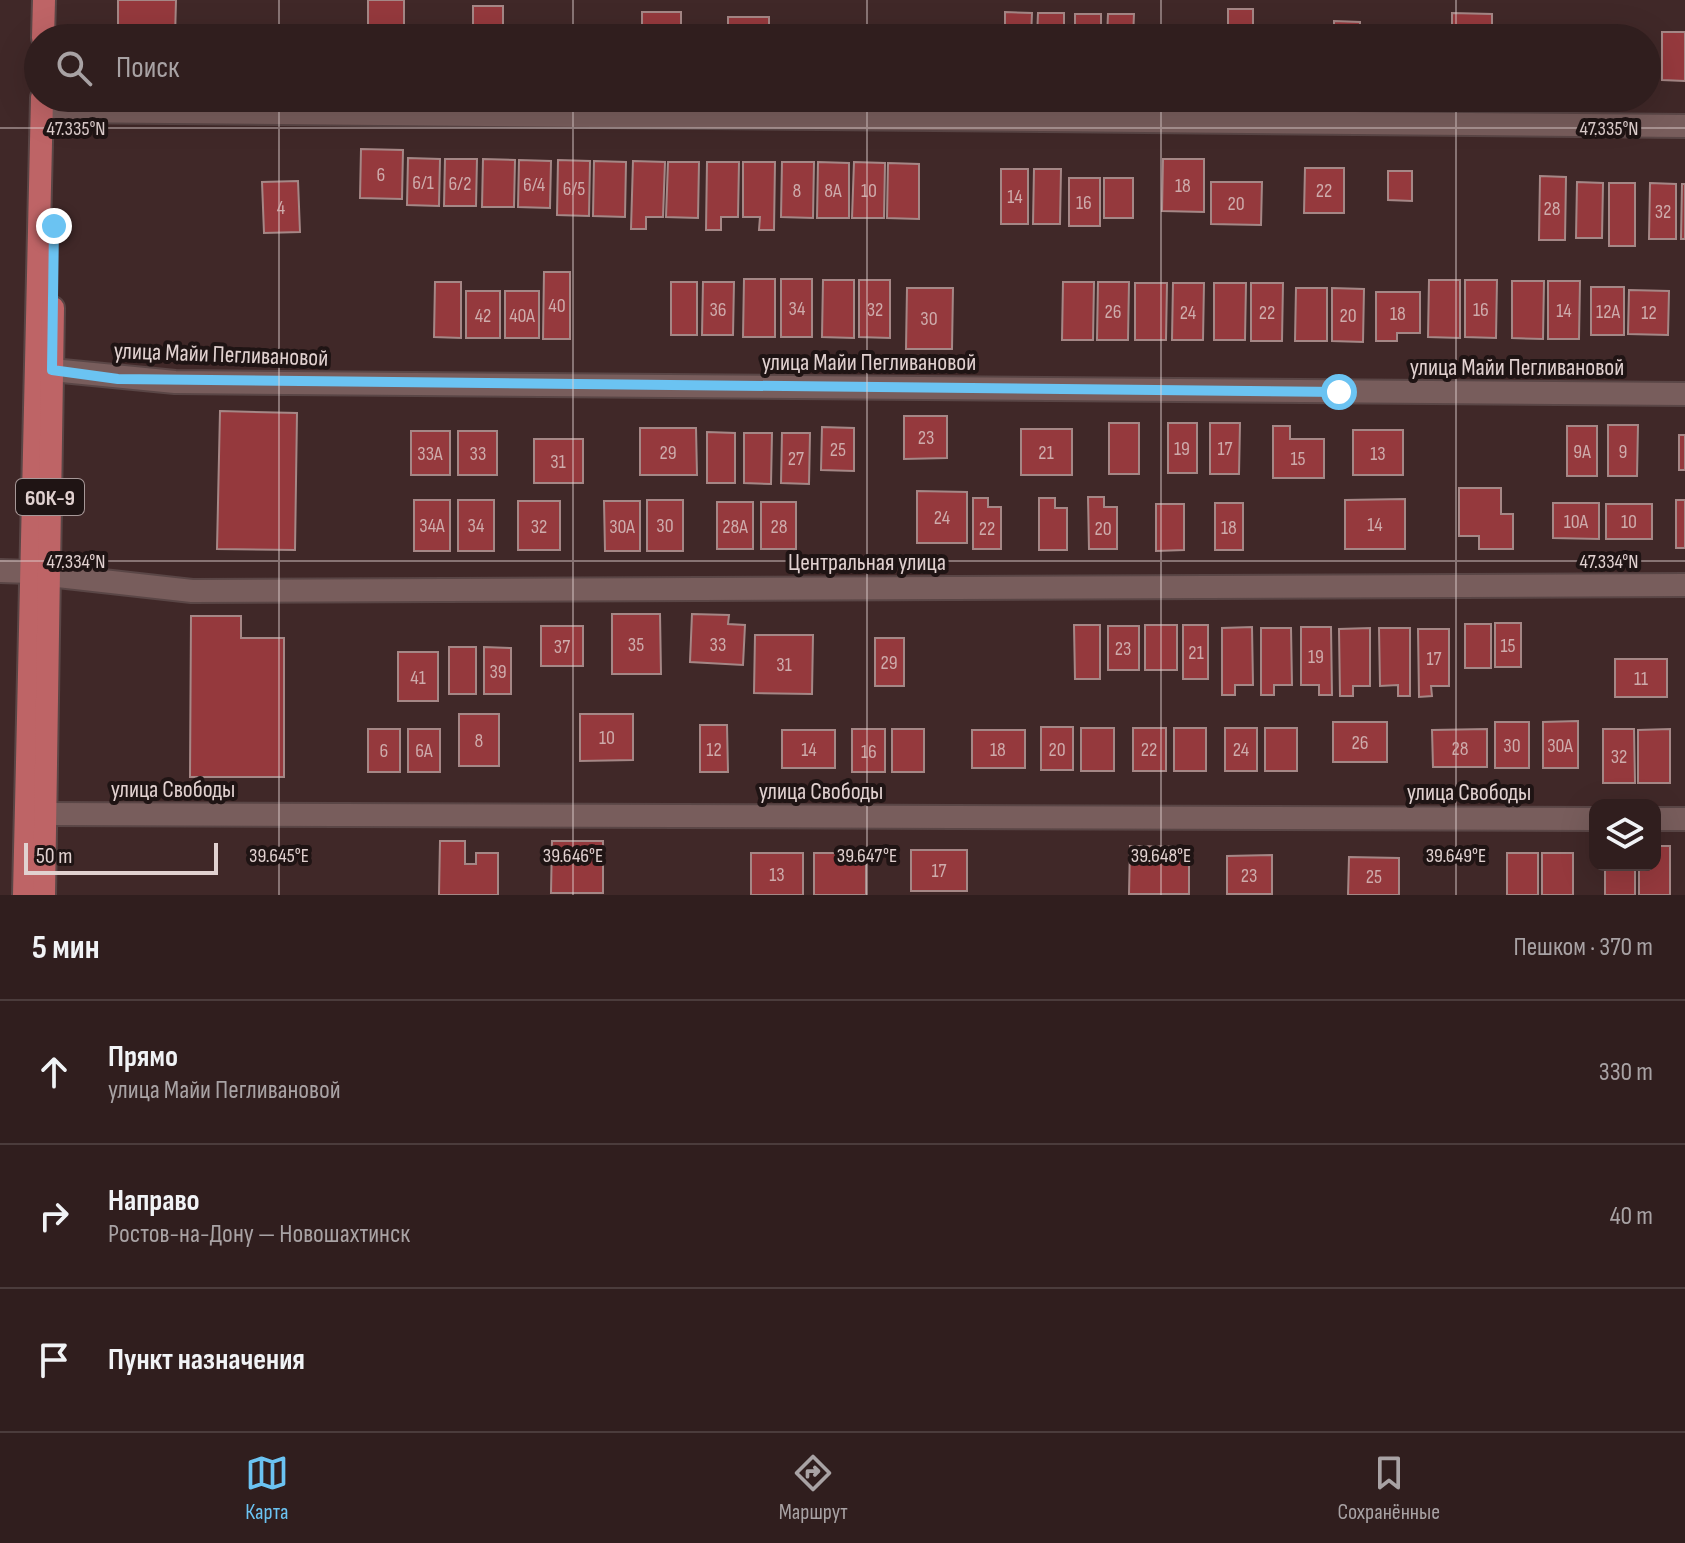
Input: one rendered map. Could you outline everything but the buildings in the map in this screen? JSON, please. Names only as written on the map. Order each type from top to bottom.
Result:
[{"type":"main road","points":[[43,24],[44,0]]},
{"type":"main road","points":[[57,24],[58,0]]},
{"type":"main road","name":"60К-9","points":[[24,895],[52,370],[51,112]]},
{"type":"main road","name":"60К-9","points":[[44,895],[47,814],[40,574],[51,112]]},
{"type":"street","points":[[732,112],[1685,126]]},
{"type":"street","name":"улица Майи Пегливановой","points":[[52,370],[175,382],[1685,394]]},
{"type":"street","name":"Центральная улица","points":[[0,571],[192,591],[1685,585]]},
{"type":"street","name":"улица Свободы","points":[[47,814],[1589,819]]},
{"type":"street","points":[[1661,819],[1685,819]]},
{"type":"route","points":[[54,226],[52,370],[118,379],[1339,392]]}]
